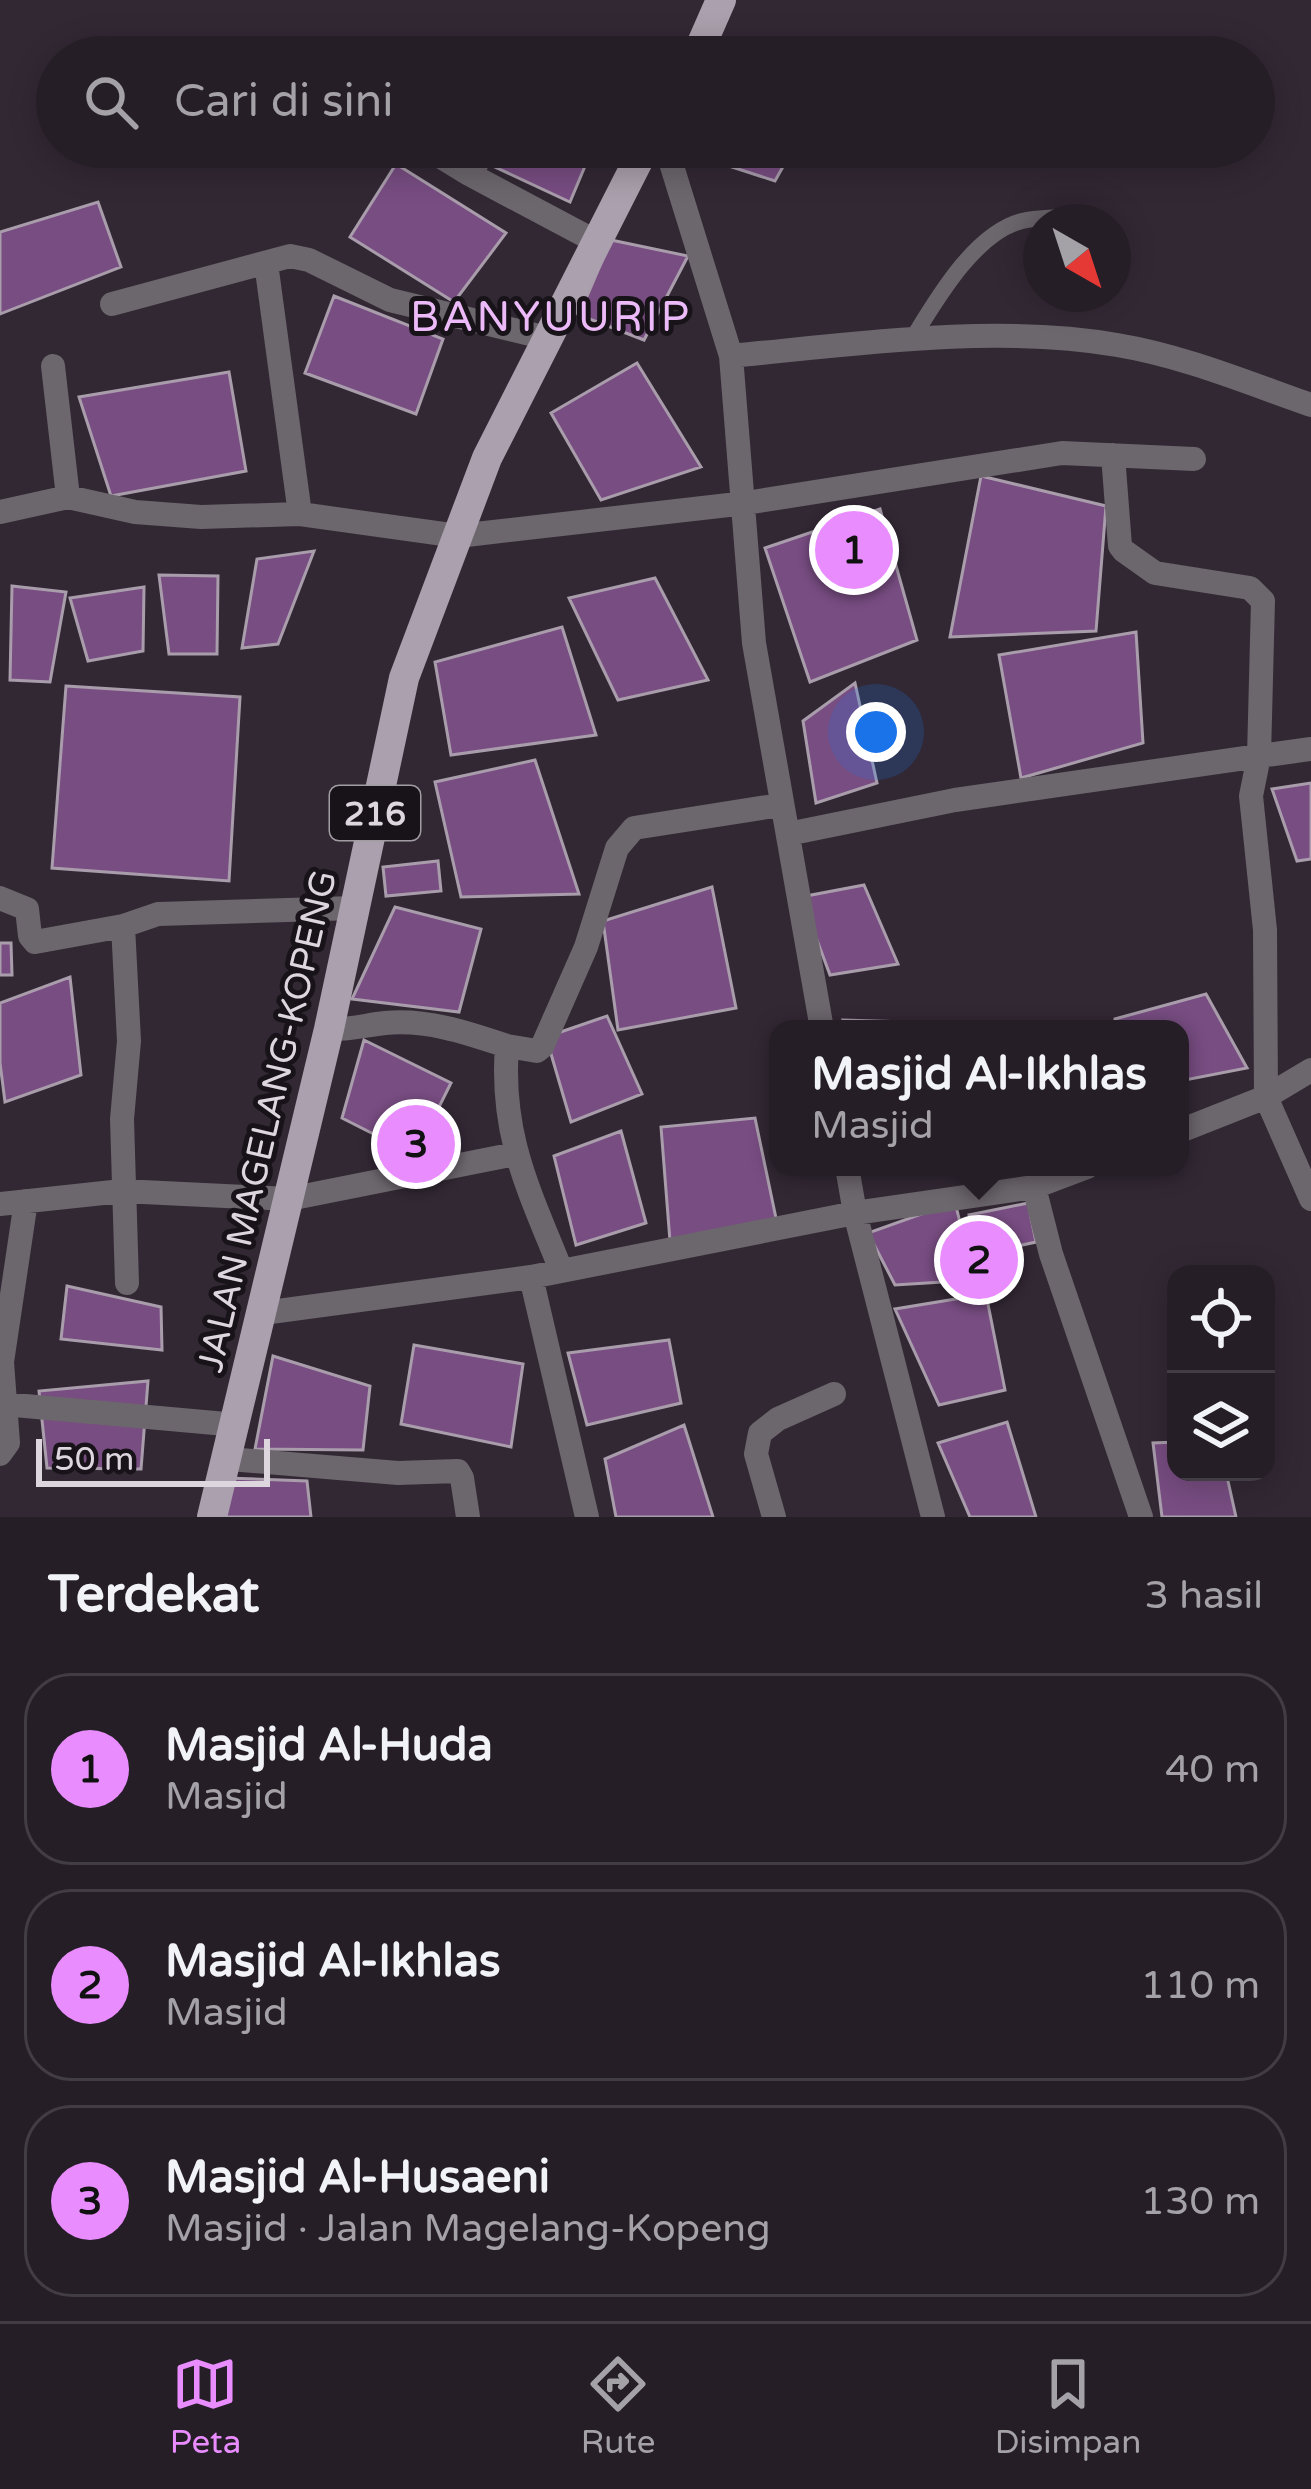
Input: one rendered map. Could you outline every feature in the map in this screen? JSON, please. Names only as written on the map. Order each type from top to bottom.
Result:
[{"type":"main road","points":[[705,36],[721,0]]},
{"type":"main road","name":"JALAN MAGELANG-KOPENG","points":[[212,1517],[329,1029],[404,678],[487,458],[634,168]]},
{"type":"street","points":[[459,168],[596,241]]},
{"type":"street","points":[[469,174],[473,168]]},
{"type":"street","points":[[673,168],[731,356],[754,643],[821,1020]]},
{"type":"street","points":[[112,304],[290,256],[309,260],[390,300],[547,338]]},
{"type":"street","points":[[266,263],[300,514]]},
{"type":"street","points":[[731,356],[910,341],[1042,337],[1117,345],[1185,360],[1311,405]]},
{"type":"street","points":[[53,366],[68,497]]},
{"type":"street","points":[[0,512],[68,497],[157,514],[300,514],[458,536],[746,502],[1062,453],[1194,458]]},
{"type":"street","points":[[1113,455],[1124,551],[1155,572],[1250,588],[1263,601],[1259,756],[1251,796],[1265,930],[1266,1097],[1311,1199]]},
{"type":"street","points":[[788,834],[955,800],[1311,749]]},
{"type":"street","points":[[329,1029],[361,1030],[384,1023],[442,1026],[537,1052],[586,947],[617,848],[634,829],[780,805]]},
{"type":"street","points":[[0,898],[27,909],[35,942],[172,913],[355,908]]},
{"type":"street","points":[[123,926],[129,1041],[122,1119],[127,1283]]},
{"type":"street","points":[[507,1046],[504,1096],[515,1154],[562,1270]]},
{"type":"street","points":[[1189,1127],[1266,1097],[1311,1070]]},
{"type":"street","points":[[2,1439],[13,1203],[122,1191],[289,1199],[515,1154]]},
{"type":"street","points":[[849,1176],[933,1517]]},
{"type":"street","points":[[263,1313],[531,1277],[855,1213],[1034,1187],[1063,1176]]},
{"type":"street","points":[[1034,1187],[1051,1254],[1141,1517]]},
{"type":"street","points":[[531,1277],[587,1517]]},
{"type":"street","points":[[774,1517],[756,1454],[760,1433],[778,1418],[834,1394]]},
{"type":"street","points":[[3,1404],[237,1425]]},
{"type":"street","points":[[229,1459],[398,1473],[458,1472],[468,1517]]},
{"type":"lane","points":[[910,341],[945,286],[983,244],[1023,221]]},
{"type":"building","points":[[393,168],[402,168],[506,233],[454,302],[350,237]]},
{"type":"building","points":[[497,168],[584,168],[570,202]]},
{"type":"building","points":[[735,168],[782,168],[775,181]]},
{"type":"building","points":[[98,202],[121,267],[0,314],[0,232]]},
{"type":"building","points":[[611,240],[688,256],[644,340],[579,315]]},
{"type":"building","points":[[334,296],[443,339],[416,414],[305,373]]},
{"type":"building","points":[[637,363],[701,467],[601,500],[551,413]]},
{"type":"building","points":[[229,372],[246,471],[111,496],[79,397]]},
{"type":"building","points":[[981,476],[1106,506],[1096,631],[950,637]]},
{"type":"building","points":[[880,509],[917,640],[810,682],[765,548]]},
{"type":"building","points":[[314,551],[278,644],[242,648],[257,559]]},
{"type":"building","points":[[159,575],[218,576],[217,654],[169,654]]},
{"type":"building","points":[[655,578],[708,680],[618,700],[569,598]]},
{"type":"building","points":[[12,586],[66,592],[50,682],[10,680]]},
{"type":"building","points":[[144,587],[143,651],[88,661],[70,598]]},
{"type":"building","points":[[562,627],[596,735],[451,755],[435,662]]},
{"type":"building","points":[[1136,632],[1143,743],[1021,778],[999,655]]},
{"type":"building","points":[[855,683],[877,783],[816,803],[803,721]]},
{"type":"building","points":[[66,686],[240,697],[229,881],[52,868]]},
{"type":"building","points":[[535,760],[579,894],[461,897],[435,782]]},
{"type":"building","points":[[1311,783],[1311,859],[1297,861],[1272,789]]},
{"type":"building","points":[[438,861],[441,891],[386,896],[383,867]]},
{"type":"building","points":[[864,885],[898,964],[830,975],[801,897]]},
{"type":"building","points":[[712,887],[736,1008],[618,1030],[603,921]]},
{"type":"building","points":[[395,907],[481,929],[459,1012],[352,999]]},
{"type":"building","points":[[0,943],[11,943],[12,975],[0,975]]},
{"type":"building","points":[[70,977],[81,1075],[5,1102],[0,1003]]},
{"type":"building","points":[[1206,994],[1247,1068],[1189,1079],[1189,1020],[1115,1019]]},
{"type":"building","points":[[607,1016],[642,1094],[571,1122],[546,1037]]},
{"type":"building","points":[[364,1040],[451,1083],[415,1155],[342,1118]]},
{"type":"building","points":[[755,1118],[777,1223],[670,1241],[661,1127]]},
{"type":"building","points":[[621,1131],[646,1223],[576,1245],[554,1156]]},
{"type":"building","points":[[955,1202],[974,1280],[895,1285],[868,1233]]},
{"type":"building","points":[[1028,1203],[1036,1242],[977,1255],[969,1215]]},
{"type":"building","points":[[67,1286],[161,1307],[162,1350],[61,1339]]},
{"type":"building","points":[[986,1294],[1005,1390],[939,1405],[895,1309]]},
{"type":"building","points":[[669,1340],[681,1403],[587,1425],[568,1353]]},
{"type":"building","points":[[414,1345],[523,1364],[511,1447],[401,1424]]},
{"type":"building","points":[[273,1356],[370,1386],[363,1450],[255,1449]]},
{"type":"building","points":[[148,1381],[141,1469],[47,1468],[39,1391]]},
{"type":"building","points":[[1007,1422],[1036,1517],[970,1517],[938,1443]]},
{"type":"building","points":[[684,1425],[713,1517],[616,1517],[605,1459]]},
{"type":"building","points":[[1167,1442],[1167,1481],[1228,1481],[1236,1517],[1162,1517],[1153,1443]]},
{"type":"building","points":[[226,1478],[307,1481],[311,1517],[218,1517]]},
{"type":"place","name":"Masjid Al-Huda","points":[[854,550]]},
{"type":"place","name":"Masjid Al-Husaeni","points":[[416,1144]]},
{"type":"place","name":"Masjid Al-Ikhlas","points":[[979,1260]]},
{"type":"district","name":"BANYUURIP","points":[[551,316]]}]
